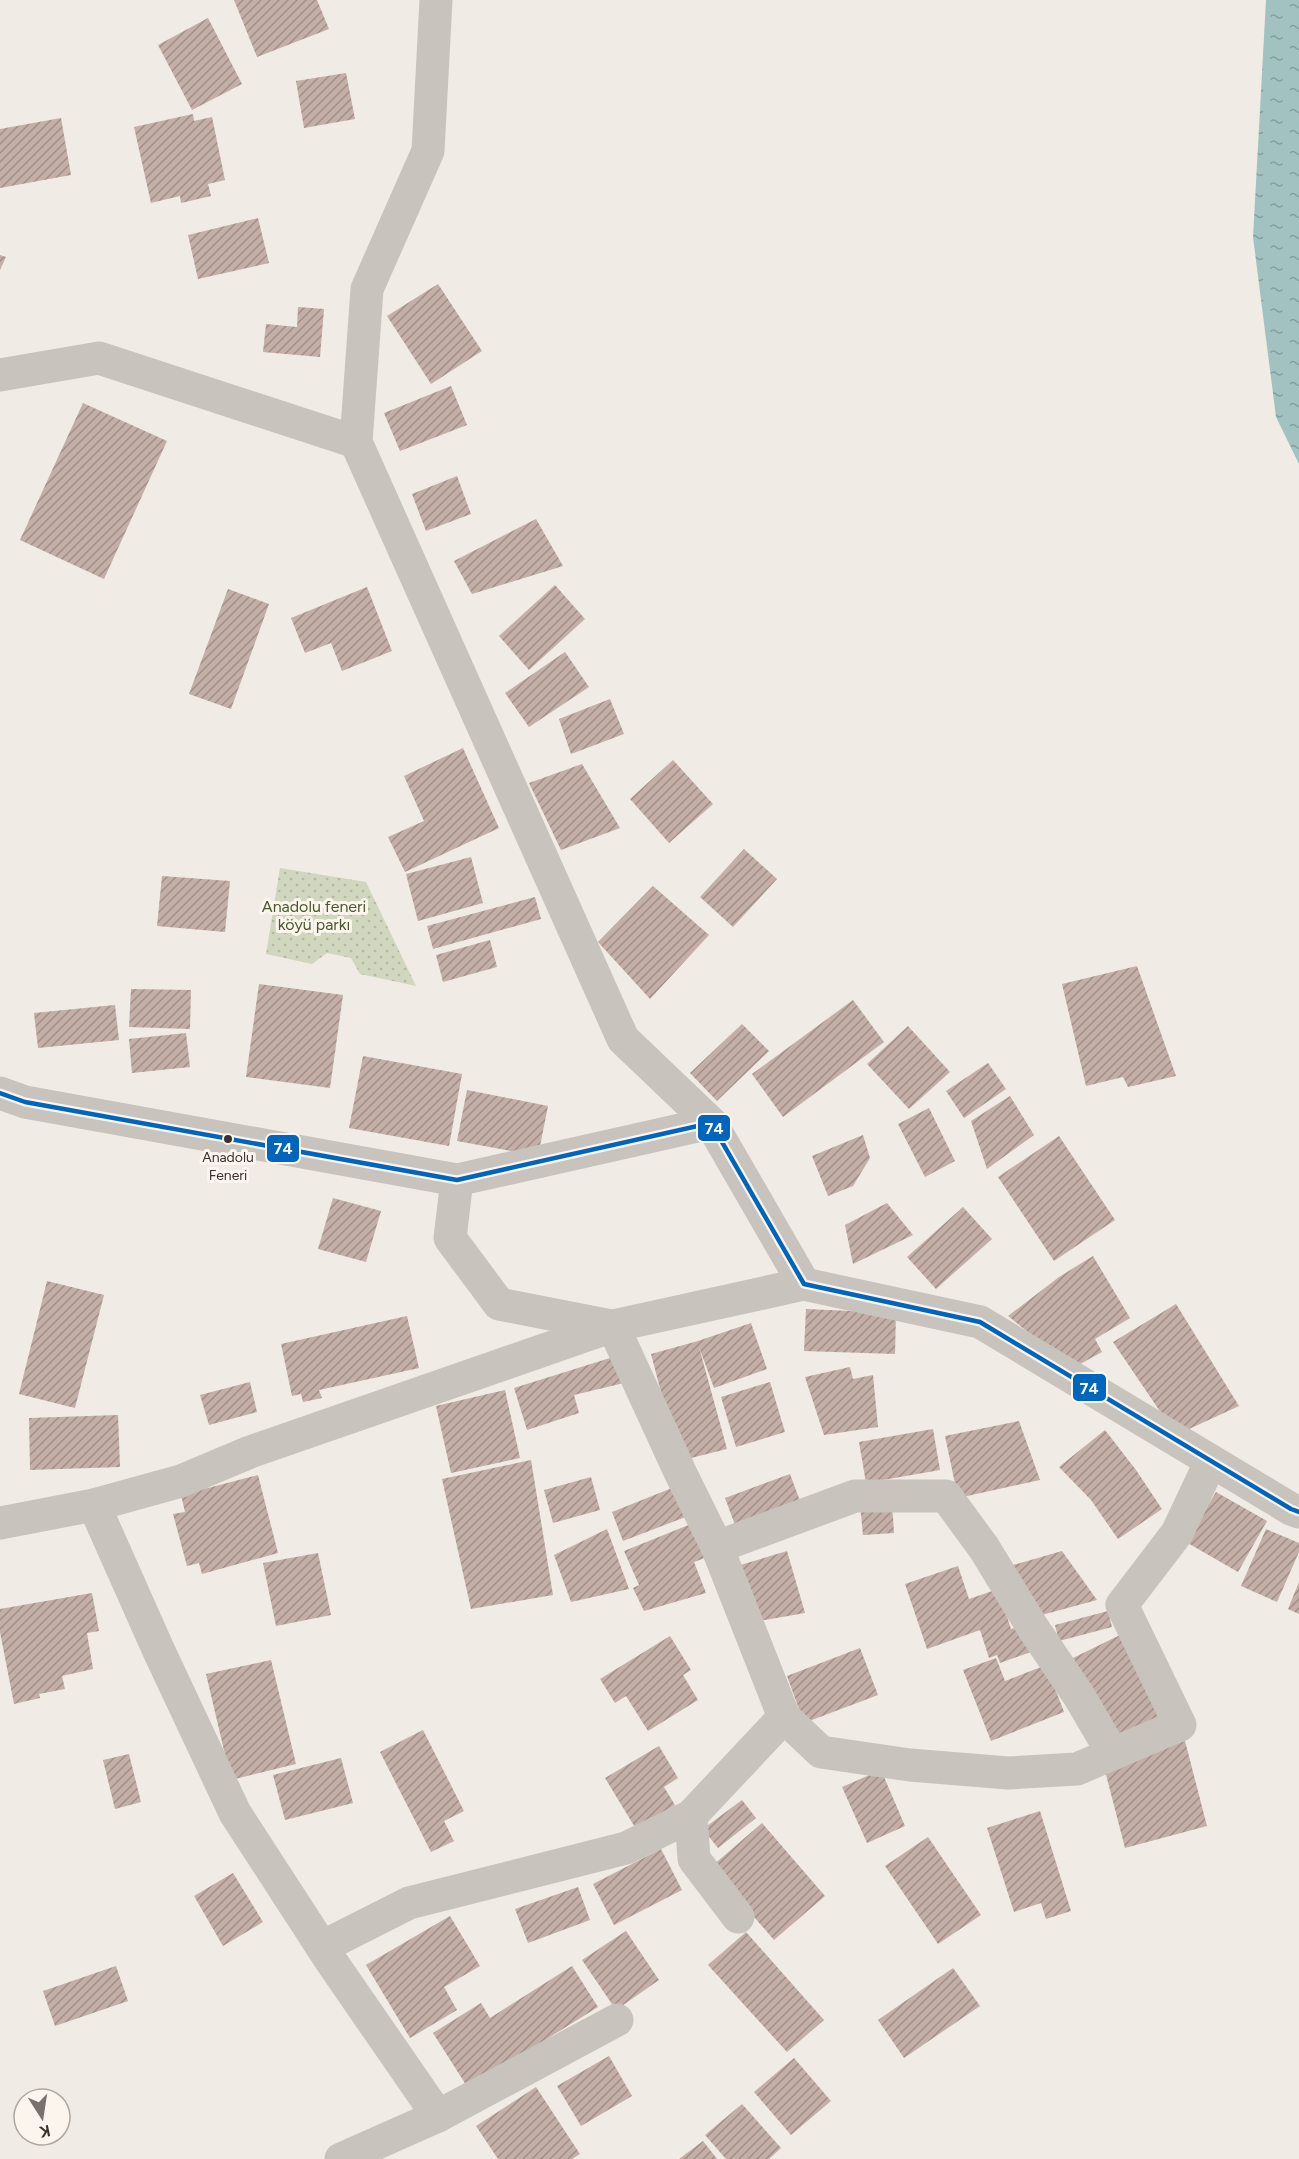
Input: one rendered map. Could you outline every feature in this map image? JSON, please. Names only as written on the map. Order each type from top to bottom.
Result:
[{"type":"street","points":[[436,0],[428,151],[367,289],[356,442],[623,1039],[711,1123],[804,1284]]},
{"type":"street","points":[[0,375],[99,358],[356,442]]},
{"type":"street","points":[[0,1093],[25,1102],[457,1180],[711,1123]]},
{"type":"street","points":[[457,1180],[450,1238],[499,1305],[613,1326]]},
{"type":"street","points":[[0,1523],[94,1505],[181,1481],[250,1452],[613,1326],[804,1284],[980,1323],[1299,1512]]},
{"type":"street","points":[[613,1326],[717,1547],[784,1717],[821,1752],[910,1765],[1008,1773],[1077,1769],[1180,1725],[1122,1605],[1177,1533],[1211,1461]]},
{"type":"street","points":[[717,1547],[855,1496],[946,1496],[984,1548],[1079,1695],[1113,1754]]},
{"type":"street","points":[[94,1505],[235,1813],[322,1947],[438,2115]]},
{"type":"street","points":[[322,1947],[409,1903],[626,1848],[691,1816],[784,1717]]},
{"type":"street","points":[[691,1816],[694,1859],[738,1917]]},
{"type":"street","points":[[341,2159],[438,2115],[617,2020]]},
{"type":"green space","name":"Anadolu feneri köyü parkı","points":[[280,868],[366,882],[416,986],[360,974],[351,958],[327,953],[312,964],[266,954]]},
{"type":"water","points":[[1266,0],[1299,0],[1299,464],[1276,417],[1253,237]]},
{"type":"building","points":[[234,0],[317,0],[329,29],[257,57]]},
{"type":"building","points":[[208,18],[242,84],[192,110],[158,45]]},
{"type":"building","points":[[346,73],[355,119],[304,128],[296,81]]},
{"type":"building","points":[[193,114],[194,121],[212,117],[225,180],[208,184],[211,196],[181,203],[180,196],[151,203],[134,127]]},
{"type":"building","points":[[61,118],[71,175],[0,188],[0,129]]},
{"type":"building","points":[[258,218],[269,263],[198,279],[188,235]]},
{"type":"building","points":[[0,255],[6,257],[0,270]]},
{"type":"building","points":[[438,284],[482,351],[431,384],[387,316]]},
{"type":"building","points":[[298,307],[324,309],[320,357],[263,352],[266,324],[297,327]]},
{"type":"building","points":[[451,386],[467,425],[400,451],[384,413]]},
{"type":"building","points":[[83,403],[167,441],[104,579],[20,540]]},
{"type":"building","points":[[457,476],[471,514],[426,531],[412,494]]},
{"type":"building","points":[[536,519],[563,566],[472,594],[454,561]]},
{"type":"building","points":[[555,585],[585,619],[529,670],[499,636]]},
{"type":"building","points":[[367,587],[392,651],[342,671],[331,643],[305,653],[291,618]]},
{"type":"building","points":[[228,589],[269,604],[231,709],[189,694]]},
{"type":"building","points":[[565,652],[589,687],[529,727],[505,693]]},
{"type":"building","points":[[610,699],[624,734],[571,754],[559,719]]},
{"type":"building","points":[[463,748],[499,828],[405,872],[388,837],[424,821],[404,776]]},
{"type":"building","points":[[673,760],[713,804],[669,843],[630,799]]},
{"type":"building","points":[[582,764],[620,828],[561,850],[529,783]]},
{"type":"building","points":[[744,849],[777,879],[733,927],[700,897]]},
{"type":"building","points":[[471,857],[483,903],[418,921],[406,874]]},
{"type":"building","points":[[162,876],[230,881],[225,932],[157,926]]},
{"type":"building","points":[[653,886],[709,935],[650,999],[598,942]]},
{"type":"building","points":[[535,897],[541,919],[433,949],[427,926]]},
{"type":"building","points":[[490,940],[497,967],[443,982],[436,955]]},
{"type":"building","points":[[1137,966],[1176,1076],[1128,1087],[1123,1077],[1086,1086],[1062,984]]},
{"type":"building","points":[[259,984],[343,995],[330,1088],[246,1077]]},
{"type":"building","points":[[131,989],[191,990],[190,1029],[129,1027]]},
{"type":"building","points":[[853,1000],[884,1042],[783,1117],[752,1074]]},
{"type":"building","points":[[115,1005],[119,1040],[38,1048],[34,1013]]},
{"type":"building","points":[[742,1024],[769,1051],[717,1101],[690,1073]]},
{"type":"building","points":[[908,1026],[950,1072],[909,1109],[867,1064]]},
{"type":"building","points":[[186,1033],[190,1067],[132,1073],[129,1039]]},
{"type":"building","points":[[363,1056],[462,1074],[449,1146],[349,1128]]},
{"type":"building","points":[[988,1063],[1006,1089],[964,1118],[946,1091]]},
{"type":"building","points":[[467,1090],[548,1106],[538,1156],[457,1141]]},
{"type":"building","points":[[1010,1096],[1034,1135],[987,1169],[971,1121]]},
{"type":"building","points":[[929,1108],[955,1161],[925,1177],[898,1124]]},
{"type":"building","points":[[863,1135],[870,1158],[853,1186],[828,1196],[812,1156]]},
{"type":"building","points":[[1059,1136],[1115,1220],[1054,1261],[998,1177]]},
{"type":"building","points":[[333,1198],[381,1211],[366,1262],[318,1249]]},
{"type":"building","points":[[887,1203],[913,1235],[853,1264],[845,1225]]},
{"type":"building","points":[[963,1207],[992,1239],[936,1289],[907,1257]]},
{"type":"building","points":[[1093,1256],[1130,1318],[1095,1339],[1102,1352],[1073,1368],[1008,1316],[1059,1277]]},
{"type":"building","points":[[47,1281],[104,1295],[75,1408],[19,1394]]},
{"type":"building","points":[[1176,1304],[1239,1406],[1176,1435],[1113,1342]]},
{"type":"building","points":[[806,1309],[896,1313],[895,1354],[804,1351]]},
{"type":"building","points":[[407,1316],[419,1368],[319,1390],[322,1398],[303,1402],[301,1394],[292,1396],[281,1344]]},
{"type":"building","points":[[751,1323],[767,1369],[714,1388],[699,1347],[727,1449],[679,1461],[651,1354]]},
{"type":"building","points":[[610,1358],[628,1382],[574,1395],[579,1413],[527,1430],[514,1388]]},
{"type":"building","points":[[850,1367],[853,1379],[873,1375],[878,1427],[824,1435],[805,1377]]},
{"type":"building","points":[[250,1382],[257,1412],[209,1425],[200,1395]]},
{"type":"building","points":[[770,1382],[785,1432],[736,1447],[721,1397]]},
{"type":"building","points":[[505,1390],[520,1458],[451,1473],[436,1406]]},
{"type":"building","points":[[118,1415],[120,1467],[30,1470],[29,1418]]},
{"type":"building","points":[[1019,1421],[1040,1480],[958,1498],[945,1436]]},
{"type":"building","points":[[933,1429],[940,1470],[866,1483],[859,1442]]},
{"type":"building","points":[[1105,1430],[1162,1509],[1118,1539],[1091,1500],[1059,1467]]},
{"type":"building","points":[[531,1460],[553,1595],[471,1609],[442,1479]]},
{"type":"building","points":[[790,1474],[803,1509],[738,1533],[725,1498]]},
{"type":"building","points":[[258,1475],[278,1553],[202,1574],[199,1563],[187,1566],[173,1514],[185,1512],[181,1495]]},
{"type":"building","points":[[591,1477],[600,1510],[553,1523],[544,1490]]},
{"type":"building","points":[[677,1486],[688,1516],[623,1541],[612,1512]]},
{"type":"building","points":[[1216,1492],[1267,1521],[1238,1572],[1186,1542]]},
{"type":"building","points":[[892,1502],[894,1533],[863,1535],[860,1504]]},
{"type":"building","points":[[696,1522],[710,1556],[694,1562],[706,1593],[644,1611],[633,1588],[639,1585],[624,1551]]},
{"type":"building","points":[[607,1529],[629,1589],[571,1602],[554,1555]]},
{"type":"building","points":[[1266,1529],[1299,1543],[1299,1552],[1277,1602],[1241,1586]]},
{"type":"building","points":[[787,1551],[805,1613],[754,1622],[737,1566]]},
{"type":"building","points":[[1062,1551],[1097,1600],[1038,1616],[1006,1567]]},
{"type":"building","points":[[318,1553],[331,1615],[276,1626],[263,1563]]},
{"type":"building","points":[[958,1566],[969,1599],[998,1589],[1011,1629],[1022,1626],[1031,1652],[1000,1663],[997,1655],[989,1658],[980,1630],[927,1649],[905,1584]]},
{"type":"building","points":[[1299,1582],[1299,1614],[1288,1609]]},
{"type":"building","points":[[92,1593],[99,1631],[87,1633],[93,1669],[62,1676],[65,1689],[39,1694],[40,1698],[14,1704],[0,1632],[0,1609]]},
{"type":"building","points":[[1108,1611],[1112,1627],[1059,1641],[1055,1625]]},
{"type":"building","points":[[1120,1635],[1162,1717],[1113,1742],[1071,1659]]},
{"type":"building","points":[[670,1636],[691,1670],[683,1675],[698,1700],[648,1731],[626,1696],[615,1703],[600,1679]]},
{"type":"building","points":[[860,1648],[878,1695],[804,1723],[787,1676]]},
{"type":"building","points":[[996,1658],[1005,1681],[1046,1665],[1064,1712],[991,1741],[963,1670]]},
{"type":"building","points":[[271,1660],[296,1764],[231,1780],[206,1674]]},
{"type":"building","points":[[423,1730],[464,1811],[444,1821],[454,1841],[431,1852],[380,1752]]},
{"type":"building","points":[[1185,1741],[1207,1826],[1125,1848],[1103,1763]]},
{"type":"building","points":[[659,1746],[678,1778],[664,1787],[675,1805],[636,1829],[605,1778]]},
{"type":"building","points":[[129,1754],[141,1802],[115,1809],[103,1760]]},
{"type":"building","points":[[341,1758],[353,1803],[285,1820],[273,1775]]},
{"type":"building","points":[[881,1770],[905,1826],[867,1843],[842,1787]]},
{"type":"building","points":[[742,1800],[756,1818],[718,1848],[703,1829]]},
{"type":"building","points":[[1040,1811],[1071,1911],[1046,1919],[1041,1903],[1014,1912],[987,1828]]},
{"type":"building","points":[[762,1823],[825,1896],[774,1940],[711,1867]]},
{"type":"building","points":[[928,1837],[981,1915],[938,1944],[885,1866]]},
{"type":"building","points":[[661,1849],[682,1890],[614,1925],[593,1884]]},
{"type":"building","points":[[233,1873],[263,1922],[223,1946],[194,1896]]},
{"type":"building","points":[[578,1887],[590,1920],[528,1943],[515,1909]]},
{"type":"building","points":[[450,1916],[480,1966],[444,1987],[457,2010],[410,2038],[366,1965]]},
{"type":"building","points":[[626,1931],[659,1980],[616,2010],[582,1960]]},
{"type":"building","points":[[746,1932],[824,2020],[787,2052],[708,1965]]},
{"type":"building","points":[[116,1966],[128,2001],[55,2026],[43,1991]]},
{"type":"building","points":[[572,1966],[598,2007],[468,2088],[433,2033],[481,2003],[490,2018]]},
{"type":"building","points":[[953,1968],[980,2006],[904,2058],[878,2020]]},
{"type":"building","points":[[609,2056],[632,2096],[581,2126],[557,2086]]},
{"type":"building","points":[[794,2058],[831,2101],[791,2135],[754,2092]]},
{"type":"building","points":[[536,2087],[580,2154],[572,2159],[498,2159],[476,2126]]},
{"type":"building","points":[[742,2104],[781,2148],[769,2159],[726,2159],[705,2135]]},
{"type":"building","points":[[703,2141],[717,2159],[679,2159]]},
{"type":"transit line","name":"74","points":[[0,1093],[25,1102],[457,1180],[711,1123],[804,1284],[980,1322],[1299,1512]]},
{"type":"place","name":"Anadolu Feneri","points":[[228,1139]]}]
